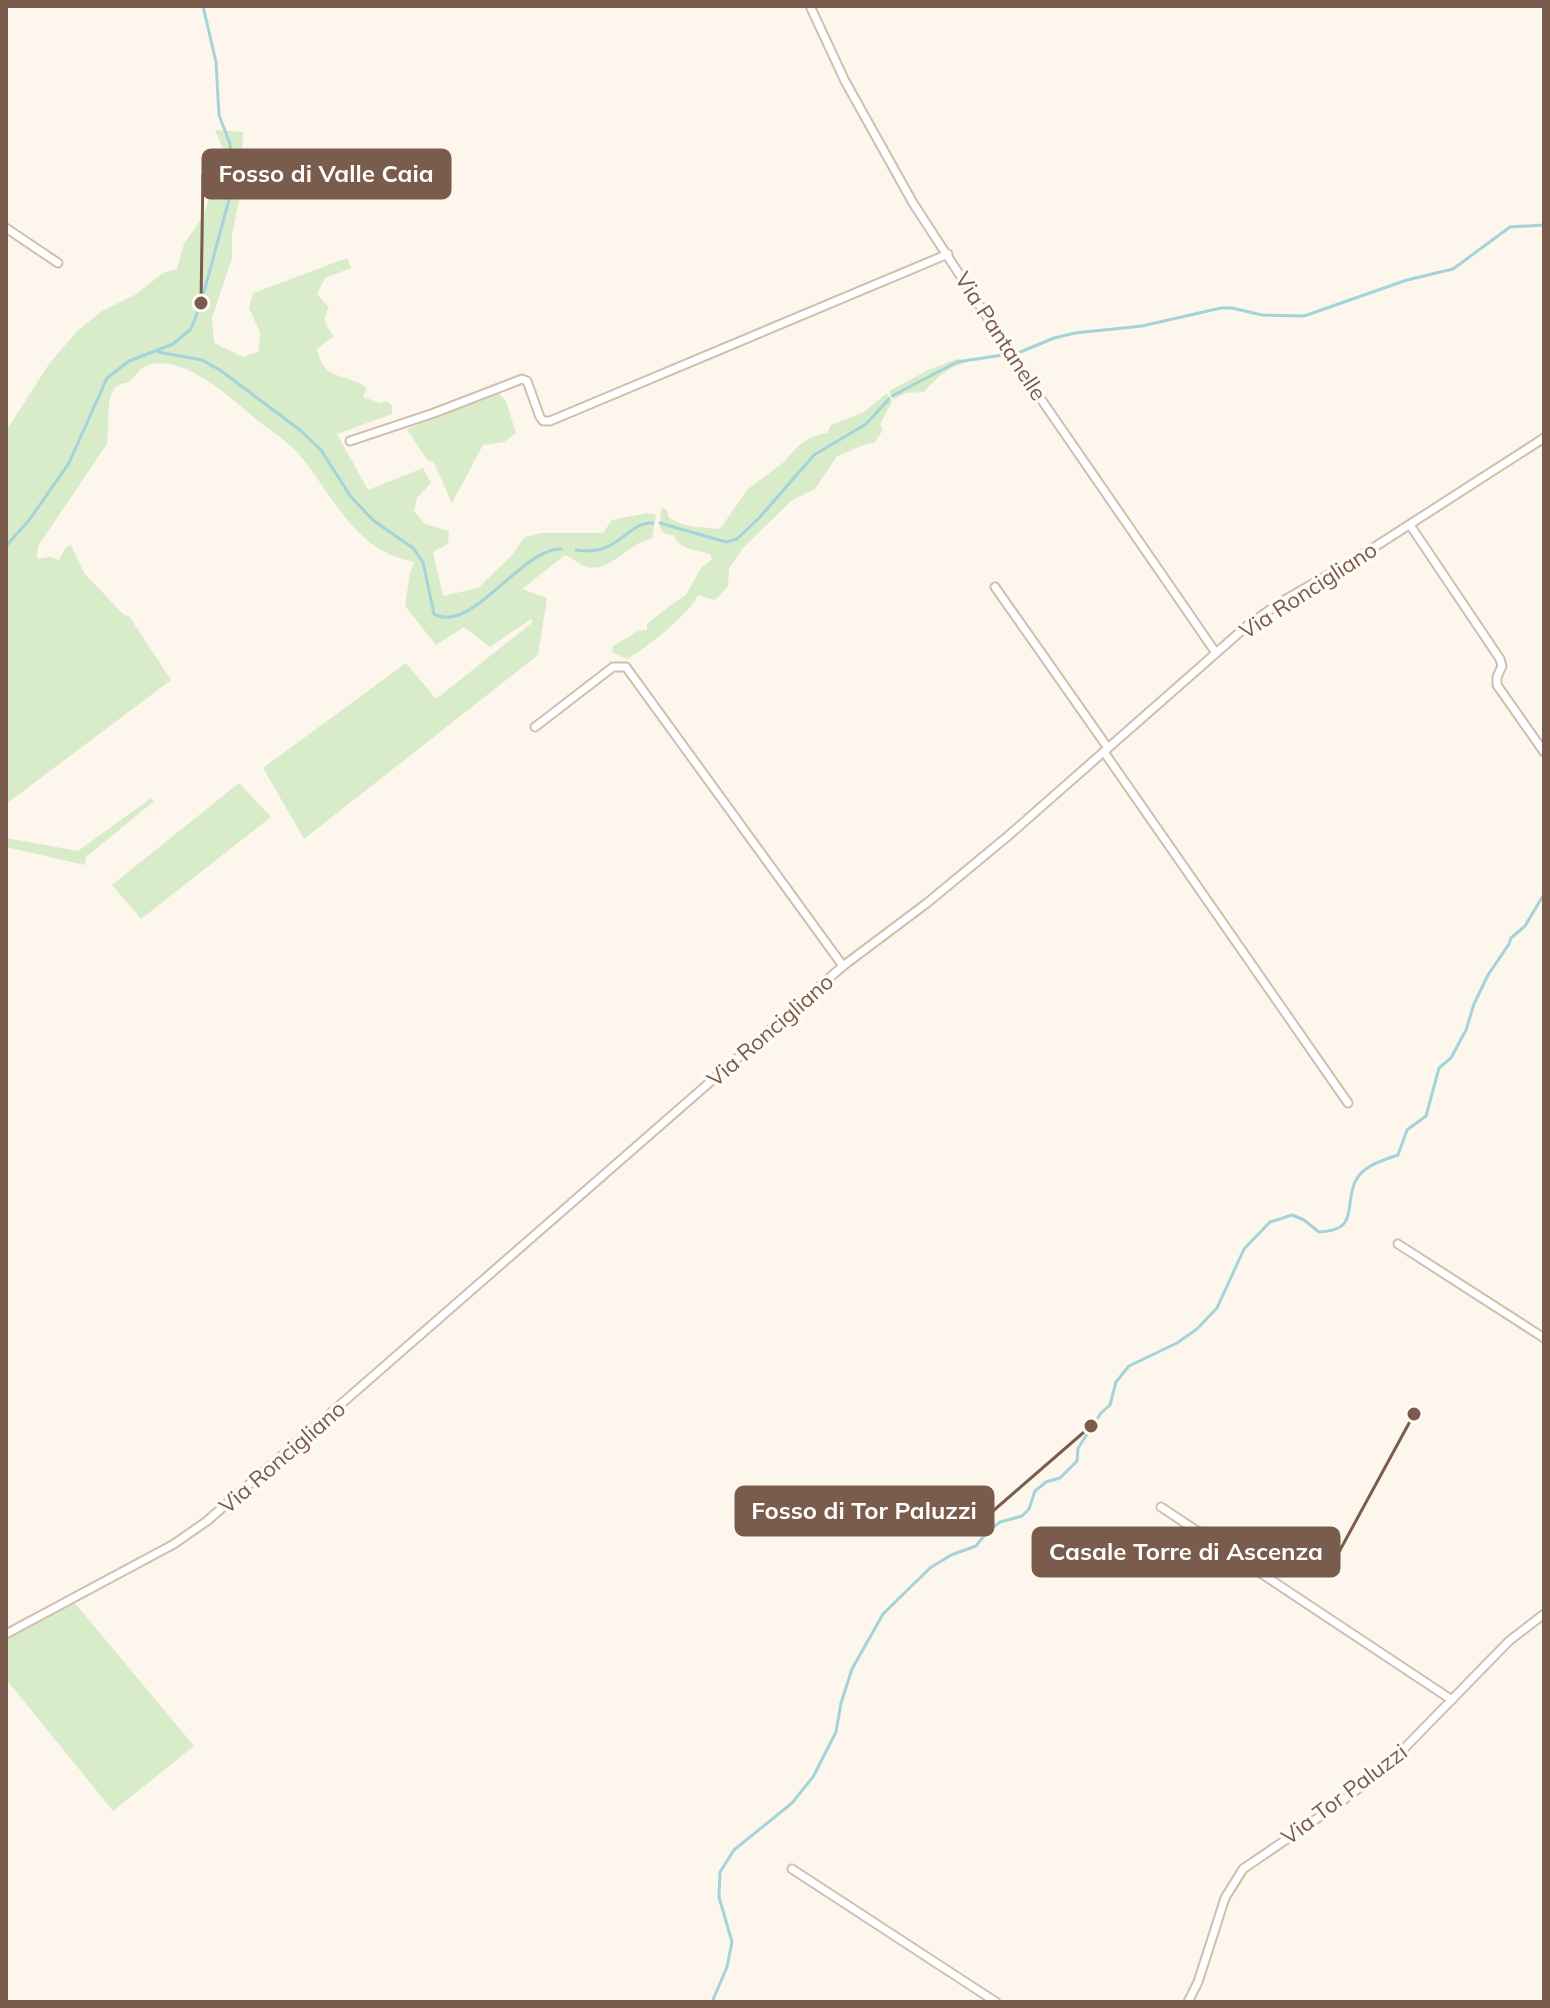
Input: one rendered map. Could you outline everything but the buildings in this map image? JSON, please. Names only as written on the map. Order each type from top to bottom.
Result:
[{"type":"street","name":"Via Pantanelle","points":[[810,6],[845,81],[913,203],[1025,375],[1216,653]]},
{"type":"street","points":[[6,228],[58,263]]},
{"type":"street","points":[[350,441],[522,379],[527,381],[540,417],[543,421],[550,421],[948,254]]},
{"type":"street","name":"Via Roncigliano","points":[[6,1634],[174,1544],[207,1521],[843,966],[927,903],[1267,611],[1410,525],[1544,438]]},
{"type":"street","points":[[1410,525],[1500,659],[1502,668],[1497,685],[1544,752]]},
{"type":"street","points":[[995,587],[1348,1103]]},
{"type":"street","points":[[535,727],[613,667],[626,667],[843,966]]},
{"type":"street","points":[[1398,1244],[1544,1338]]},
{"type":"street","points":[[1161,1507],[1452,1700]]},
{"type":"street","name":"Via Tor Paluzzi","points":[[1188,2002],[1198,1982],[1225,1898],[1243,1869],[1386,1767],[1516,1634],[1544,1614]]},
{"type":"street","points":[[792,1869],[996,2002]]},
{"type":"green space","points":[[215,130],[243,132],[240,197],[232,234],[232,258],[212,318],[214,343],[243,357],[259,351],[260,332],[249,308],[253,293],[347,258],[351,268],[325,278],[317,294],[329,308],[326,323],[334,336],[317,349],[320,360],[330,372],[367,388],[363,397],[381,403],[387,401],[392,406],[392,414],[337,434],[368,490],[423,468],[431,483],[417,498],[414,511],[425,524],[449,531],[448,544],[433,552],[443,596],[478,588],[511,556],[525,537],[541,533],[603,533],[612,520],[647,513],[656,515],[652,539],[636,545],[613,561],[588,567],[565,555],[522,589],[547,598],[538,655],[304,839],[263,768],[406,663],[436,699],[533,622],[531,619],[490,647],[464,627],[436,645],[405,606],[414,562],[391,555],[362,536],[296,451],[222,391],[194,373],[165,363],[147,365],[128,383],[114,390],[109,406],[107,444],[38,546],[37,559],[50,557],[59,560],[66,547],[71,545],[84,573],[124,615],[129,616],[171,680],[6,804],[6,431],[49,364],[77,331],[102,311],[135,295],[163,273],[177,269],[184,244],[203,217],[214,183],[225,166],[224,151]]},
{"type":"green space","points":[[962,360],[963,364],[942,375],[924,392],[906,393],[894,399],[889,391],[928,370]]},
{"type":"green space","points":[[498,393],[506,401],[516,433],[504,442],[483,445],[452,503],[434,463],[427,460],[407,429]]},
{"type":"green space","points":[[887,393],[892,402],[880,424],[883,430],[874,443],[837,456],[815,489],[792,500],[742,549],[729,569],[728,586],[715,600],[698,595],[677,620],[627,659],[612,652],[613,646],[638,631],[647,630],[647,624],[686,595],[701,568],[712,559],[710,554],[684,547],[674,535],[665,534],[660,528],[661,508],[667,510],[669,518],[681,524],[720,529],[748,489],[783,463],[797,447],[811,437],[827,433],[831,425],[864,412]]},
{"type":"green space","points":[[239,783],[271,817],[141,919],[112,885]]},
{"type":"green space","points":[[150,799],[153,802],[86,857],[85,865],[6,847],[6,838],[78,851]]},
{"type":"green space","points":[[74,1602],[194,1746],[113,1811],[6,1679],[6,1639]]},
{"type":"waterway","points":[[6,546],[30,519],[69,463],[107,378],[129,361],[173,344],[191,329],[201,303],[230,196],[233,167],[230,144],[219,115],[216,62],[203,6]]},
{"type":"waterway","points":[[1018,353],[1075,333],[1142,326],[1221,308],[1262,315],[1304,316],[1407,280],[1453,269],[1510,227],[1544,225]]},
{"type":"waterway","points":[[158,352],[202,360],[300,430],[321,450],[351,497],[374,521],[413,548],[423,562],[434,614],[449,617],[464,613],[530,562],[546,552],[561,549]]},
{"type":"waterway","points":[[892,396],[957,362],[1003,355]]},
{"type":"waterway","points":[[660,523],[726,542],[737,539],[814,455],[866,424],[889,399]]},
{"type":"waterway","points":[[576,550],[603,549],[635,528],[653,523]]},
{"type":"waterway","points":[[712,2002],[727,1967],[732,1942],[719,1897],[720,1872],[734,1850],[792,1803],[813,1777],[836,1732],[852,1669],[883,1614],[930,1568],[951,1555],[976,1546],[1000,1522],[1022,1516],[1029,1509],[1035,1491],[1046,1482],[1060,1478],[1077,1461],[1078,1448],[1101,1413],[1110,1405],[1116,1382],[1129,1366],[1177,1343],[1197,1329],[1217,1308],[1244,1249],[1270,1222],[1292,1215],[1319,1232],[1340,1227],[1345,1222],[1358,1176],[1374,1164],[1398,1155],[1407,1130],[1426,1116],[1439,1068],[1451,1058],[1466,1030],[1488,975],[1511,938],[1525,926],[1544,894]]},
{"type":"place","name":"Fosso di Valle Caia","points":[[201,303]]},
{"type":"place","name":"Casale Torre di Ascenza","points":[[1414,1414]]},
{"type":"place","name":"Fosso di Tor Paluzzi","points":[[1091,1426]]}]
